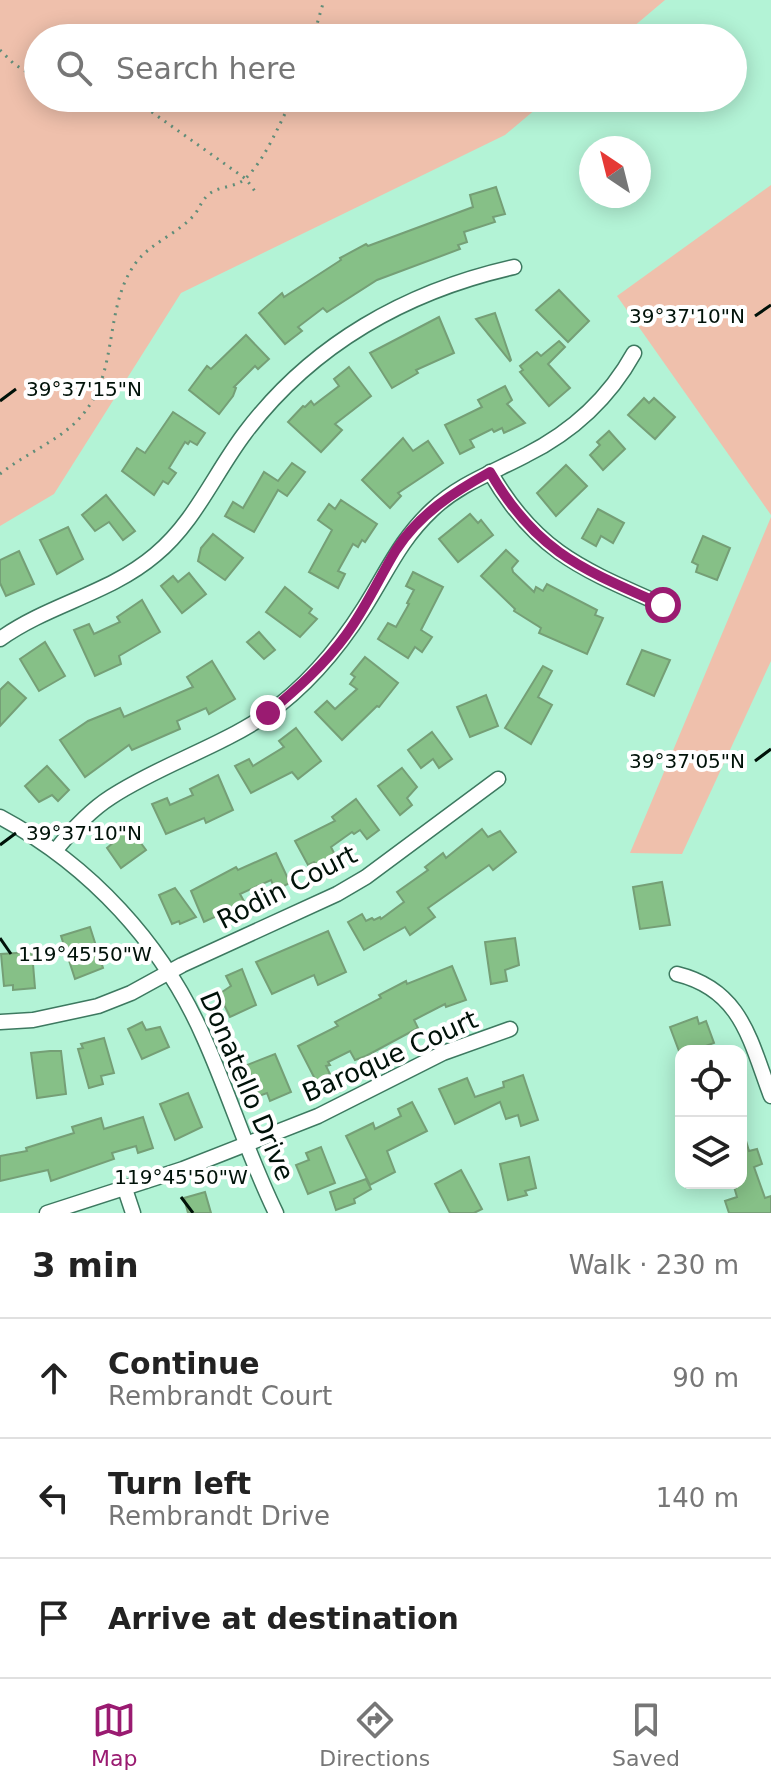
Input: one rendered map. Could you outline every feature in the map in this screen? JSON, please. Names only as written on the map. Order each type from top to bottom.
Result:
[{"type":"street","points":[[0,639],[51,608],[107,587],[156,554],[178,533],[197,508],[244,433],[270,403],[330,347],[402,303],[473,276],[514,267]]},
{"type":"street","points":[[55,851],[83,819],[108,799],[133,783],[236,734],[299,688],[346,635],[399,546],[417,524],[460,488],[569,429],[611,389],[634,353]]},
{"type":"street","points":[[490,472],[522,521],[564,558],[663,605]]},
{"type":"street","name":"Rodin Court","points":[[0,1022],[55,1017],[98,1006],[337,894],[366,877],[498,779]]},
{"type":"street","name":"Donatello Drive","points":[[0,817],[55,851],[116,905],[169,973],[204,1037],[276,1213]]},
{"type":"street","points":[[677,974],[711,986],[738,1012],[771,1096]]},
{"type":"street","name":"Baroque Court","points":[[47,1213],[125,1189],[318,1116],[443,1053],[510,1029]]},
{"type":"street","points":[[125,1189],[133,1213]]},
{"type":"path","points":[[317,24],[324,0]]},
{"type":"path","points":[[0,50],[24,70]]},
{"type":"path","points":[[152,112],[246,179],[257,194]]},
{"type":"path","points":[[0,474],[25,454],[56,439],[87,410],[101,382],[122,285],[139,259],[194,214],[209,194],[246,179],[286,112]]},
{"type":"shaded area","points":[[0,0],[665,0],[637,24],[24,24],[24,112],[532,112],[505,135],[181,293],[54,494],[0,526]]},
{"type":"shaded area","points":[[771,185],[771,515],[617,296]]},
{"type":"shaded area","points":[[771,517],[771,661],[682,854],[630,853]]},
{"type":"building","points":[[496,187],[505,214],[493,217],[495,222],[464,232],[467,242],[458,245],[460,249],[377,280],[327,312],[323,308],[298,327],[302,331],[285,344],[259,313],[282,293],[284,297],[366,244],[368,246],[473,207],[470,195]]},
{"type":"building","points":[[559,290],[589,321],[568,342],[536,310]]},
{"type":"building","points":[[495,313],[511,360],[510,361],[476,319]]},
{"type":"building","points":[[439,317],[454,353],[416,370],[418,373],[392,388],[370,353]]},
{"type":"building","points":[[246,335],[269,359],[258,369],[255,366],[234,387],[233,396],[219,414],[189,390],[207,366],[211,369]]},
{"type":"building","points":[[559,341],[565,347],[548,364],[570,388],[549,406],[520,372],[523,370],[520,366],[537,352],[541,356]]},
{"type":"building","points":[[349,367],[371,396],[335,424],[342,430],[321,452],[288,422],[303,406],[311,401],[314,405],[339,386],[334,379]]},
{"type":"building","points":[[505,386],[512,400],[507,404],[525,423],[504,433],[502,428],[494,432],[492,429],[470,440],[474,447],[460,454],[445,425],[482,407],[478,400]]},
{"type":"building","points":[[644,398],[649,403],[654,398],[675,417],[655,439],[628,415]]},
{"type":"building","points":[[173,412],[205,433],[197,445],[185,442],[169,468],[176,473],[168,484],[163,481],[154,495],[122,471],[137,448],[145,453]]},
{"type":"building","points":[[609,431],[625,449],[603,470],[590,455],[600,445],[597,442]]},
{"type":"building","points":[[403,438],[413,451],[428,441],[443,463],[398,493],[401,496],[390,508],[362,480]]},
{"type":"building","points":[[292,463],[305,472],[287,496],[278,490],[254,532],[225,516],[233,502],[243,508],[264,472],[278,481]]},
{"type":"building","points":[[566,465],[587,486],[556,516],[537,493]]},
{"type":"building","points":[[106,495],[135,531],[123,540],[109,522],[95,531],[82,515]]},
{"type":"building","points":[[341,500],[377,524],[365,542],[362,540],[358,547],[353,544],[338,571],[345,574],[338,588],[309,572],[332,530],[318,520],[329,504],[335,509]]},
{"type":"building","points":[[598,509],[624,523],[613,543],[601,536],[596,546],[582,538]]},
{"type":"building","points":[[470,514],[478,523],[481,520],[493,535],[458,562],[439,539]]},
{"type":"building","points":[[68,527],[83,559],[57,574],[40,540]]},
{"type":"building","points":[[213,534],[243,558],[225,580],[198,561],[201,548]]},
{"type":"building","points":[[703,536],[730,548],[717,580],[696,572],[698,565],[692,562]]},
{"type":"building","points":[[506,550],[518,561],[512,568],[513,572],[534,592],[536,587],[543,591],[547,584],[597,610],[595,615],[603,618],[587,654],[539,633],[541,628],[514,611],[481,576]]},
{"type":"building","points":[[19,551],[34,584],[6,596],[0,583],[0,560]]},
{"type":"building","points":[[413,572],[443,587],[421,630],[432,637],[422,652],[415,647],[408,658],[378,639],[388,623],[396,627],[409,604],[414,590],[406,586]]},
{"type":"building","points":[[189,573],[206,594],[182,613],[161,586],[173,576],[178,582]]},
{"type":"building","points":[[285,587],[312,609],[309,613],[317,619],[300,637],[266,612]]},
{"type":"building","points":[[142,600],[160,632],[119,656],[121,664],[95,676],[74,630],[89,624],[94,634],[120,622],[117,617]]},
{"type":"building","points":[[259,632],[275,650],[264,659],[247,642]]},
{"type":"building","points":[[45,642],[65,676],[39,691],[20,659]]},
{"type":"building","points":[[642,650],[670,660],[654,696],[627,684]]},
{"type":"building","points":[[365,657],[398,683],[379,707],[342,740],[315,712],[327,701],[335,709],[357,689],[350,684],[355,677],[351,674]]},
{"type":"building","points":[[212,661],[235,699],[209,714],[206,708],[177,721],[180,729],[132,750],[129,745],[85,777],[60,740],[88,721],[120,708],[124,717],[193,687],[187,677]]},
{"type":"building","points":[[543,666],[552,671],[538,697],[552,705],[531,744],[505,728]]},
{"type":"building","points":[[8,682],[26,698],[0,726],[0,690]]},
{"type":"building","points":[[486,695],[498,726],[470,737],[457,707]]},
{"type":"building","points":[[296,728],[321,761],[298,779],[292,772],[251,793],[235,766],[249,759],[253,766],[284,747],[279,741]]},
{"type":"building","points":[[432,732],[452,759],[439,768],[433,759],[421,768],[408,750]]},
{"type":"building","points":[[47,766],[69,790],[58,801],[52,795],[39,802],[25,786]]},
{"type":"building","points":[[402,768],[417,787],[407,798],[412,805],[400,815],[378,786]]},
{"type":"building","points":[[218,775],[233,810],[206,823],[204,818],[166,834],[152,804],[167,798],[170,805],[193,795],[190,789]]},
{"type":"building","points":[[356,799],[379,830],[367,839],[360,830],[354,834],[352,832],[331,847],[335,855],[328,860],[330,864],[319,870],[314,862],[308,865],[295,841],[335,821],[332,817]]},
{"type":"building","points":[[126,823],[146,850],[121,868],[107,848],[116,837],[113,833]]},
{"type":"building","points":[[482,829],[488,837],[500,831],[516,852],[493,870],[489,865],[428,908],[435,917],[410,935],[405,927],[364,950],[348,922],[362,914],[366,921],[381,919],[404,902],[397,892],[428,870],[425,867],[443,853],[446,858]]},
{"type":"building","points":[[276,853],[290,883],[275,890],[271,880],[240,894],[245,903],[204,922],[191,891],[236,867],[238,870]]},
{"type":"building","points":[[662,882],[670,925],[640,929],[633,887]]},
{"type":"building","points":[[175,888],[196,917],[180,924],[179,921],[172,924],[159,895]]},
{"type":"building","points":[[90,927],[103,968],[75,979],[61,936]]},
{"type":"building","points":[[328,931],[346,972],[318,985],[314,975],[272,994],[256,962]]},
{"type":"building","points":[[515,938],[519,965],[505,970],[507,981],[491,984],[485,942]]},
{"type":"building","points":[[32,952],[35,988],[13,990],[13,985],[4,986],[1,954]]},
{"type":"building","points":[[452,966],[466,1000],[446,1007],[445,1004],[414,1020],[418,1028],[366,1056],[355,1060],[350,1051],[328,1062],[330,1065],[326,1066],[330,1074],[316,1081],[298,1046],[338,1026],[335,1022],[381,998],[379,995],[406,981],[407,984]]},
{"type":"building","points":[[242,969],[256,1005],[230,1017],[219,994],[231,986],[226,976]]},
{"type":"building","points":[[697,1017],[699,1024],[706,1021],[714,1043],[677,1045],[670,1027]]},
{"type":"building","points":[[142,1022],[146,1030],[160,1027],[169,1047],[142,1059],[128,1029]]},
{"type":"building","points":[[104,1038],[114,1073],[101,1076],[103,1084],[89,1088],[78,1049],[83,1048],[81,1044]]},
{"type":"building","points":[[61,1051],[66,1094],[37,1098],[31,1053]]},
{"type":"building","points":[[275,1054],[291,1092],[270,1101],[267,1093],[259,1096],[247,1065]]},
{"type":"building","points":[[523,1075],[538,1120],[521,1126],[518,1115],[506,1119],[500,1102],[455,1124],[439,1089],[467,1078],[475,1097],[504,1087],[503,1082]]},
{"type":"building","points":[[188,1093],[202,1127],[175,1140],[160,1104]]},
{"type":"building","points":[[412,1102],[427,1131],[387,1151],[395,1172],[370,1185],[346,1136],[373,1123],[375,1129],[401,1116],[398,1109]]},
{"type":"building","points":[[143,1117],[153,1148],[138,1153],[136,1146],[112,1153],[114,1159],[51,1181],[48,1170],[0,1181],[0,1156],[27,1151],[26,1148],[74,1133],[72,1127],[101,1118],[104,1129]]},
{"type":"building","points":[[747,1144],[749,1151],[757,1149],[762,1164],[754,1167],[765,1198],[771,1196],[771,1213],[729,1213],[725,1201],[737,1197],[735,1189],[747,1189]]},
{"type":"building","points":[[321,1147],[335,1183],[308,1194],[296,1165],[309,1160],[306,1153]]},
{"type":"building","points":[[529,1157],[536,1188],[525,1191],[527,1195],[508,1200],[500,1164]]},
{"type":"building","points":[[461,1170],[482,1209],[474,1213],[450,1213],[435,1184]]},
{"type":"building","points":[[366,1179],[371,1189],[354,1199],[355,1203],[336,1210],[330,1192]]},
{"type":"building","points":[[205,1192],[211,1213],[188,1213],[184,1198]]},
{"type":"route","points":[[268,713],[324,663],[365,606],[399,546],[417,524],[460,488],[490,472],[522,521],[564,558],[663,605]]}]
